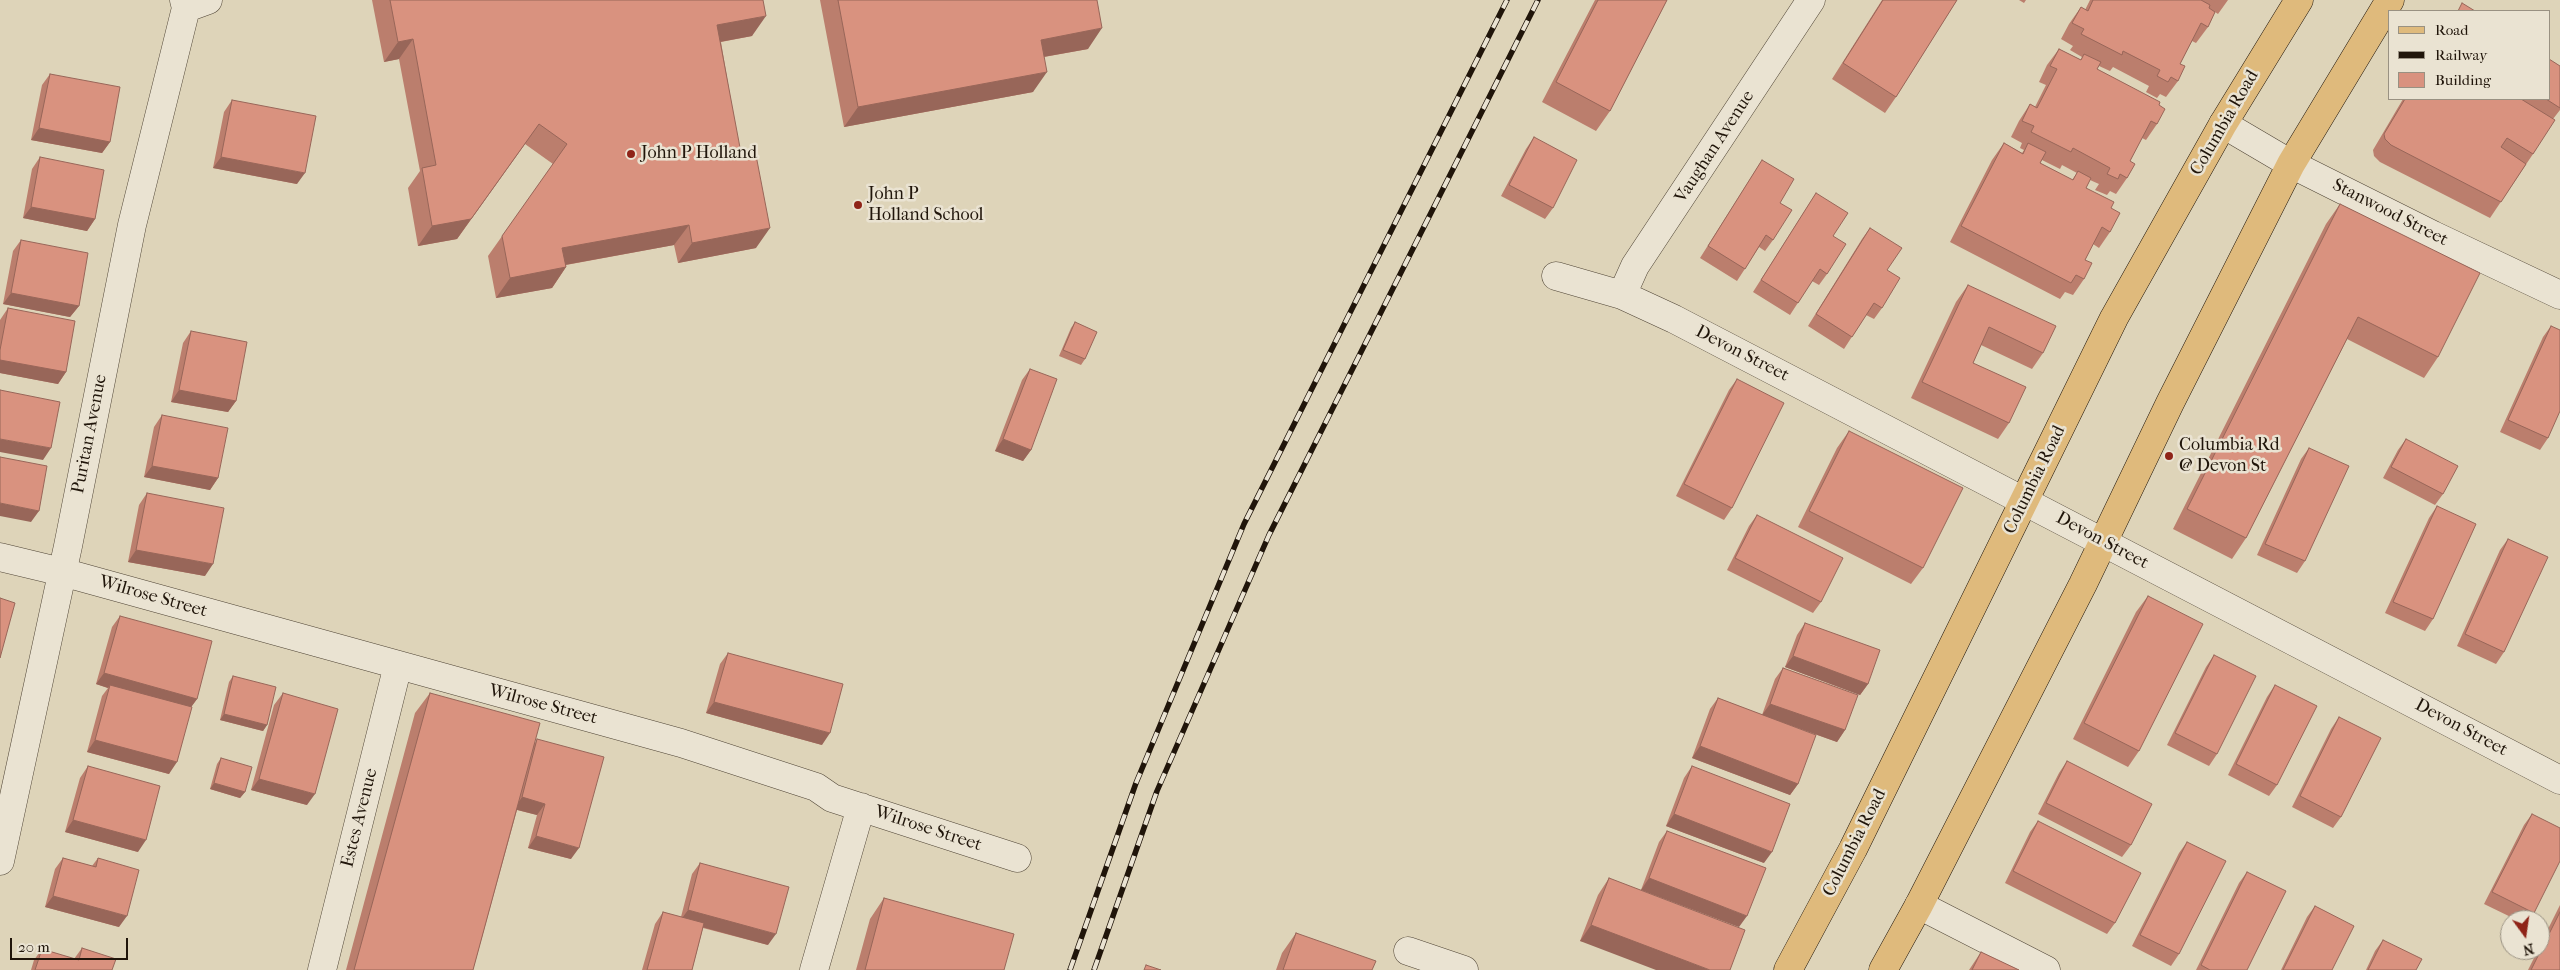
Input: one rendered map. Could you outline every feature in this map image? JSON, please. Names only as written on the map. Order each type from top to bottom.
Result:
[{"type":"main road","name":"Columbia Road","points":[[1788,970],[1853,849],[2026,501],[2114,318],[2223,124],[2299,0]]},
{"type":"main road","points":[[1883,970],[1919,905],[2104,542],[2170,403],[2291,164],[2390,0]]},
{"type":"street","name":"Vaughan Avenue","points":[[1622,295],[1635,266],[1811,0]]},
{"type":"street","name":"Puritan Avenue","points":[[0,861],[62,572],[132,225],[193,3]]},
{"type":"street","name":"Stanwood Street","points":[[2223,124],[2291,164],[2434,236],[2560,295]]},
{"type":"street","name":"Devon Street","points":[[1556,276],[1622,295],[1674,319],[2560,780]]},
{"type":"street","name":"Wilrose Street","points":[[0,557],[62,572],[681,743],[816,788],[832,798],[1017,858]]},
{"type":"street","name":"Estes Avenue","points":[[322,970],[398,665]]},
{"type":"street","points":[[814,970],[861,806]]},
{"type":"street","points":[[1919,905],[2046,970]]},
{"type":"street","points":[[1408,951],[1464,970]]},
{"type":"building","name":"John P Holland","points":[[390,0],[763,0],[766,16],[717,25],[741,153],[755,150],[770,228],[692,243],[689,225],[562,248],[566,267],[510,278],[502,236],[567,144],[539,124],[471,219],[432,226],[422,168],[436,165],[413,39],[398,42]]},
{"type":"building","points":[[838,0],[1097,0],[1102,28],[1041,40],[1047,72],[858,107]]},
{"type":"building","points":[[1598,0],[1667,0],[1610,111],[1556,82]]},
{"type":"building","points":[[1883,0],[1957,0],[1896,97],[1843,63]]},
{"type":"building","points":[[2093,0],[2201,0],[2210,5],[2209,8],[2215,12],[2208,27],[2201,23],[2180,64],[2185,66],[2178,81],[2171,77],[2168,82],[2157,76],[2160,70],[2123,51],[2122,55],[2081,34],[2084,29],[2072,23],[2081,7],[2088,11]]},
{"type":"building","points":[[2462,3],[2473,10],[2458,10]]},
{"type":"building","points":[[2059,49],[2081,60],[2084,54],[2101,62],[2097,69],[2160,102],[2159,105],[2165,109],[2157,124],[2151,121],[2130,161],[2135,164],[2127,178],[2120,174],[2118,179],[2107,174],[2110,168],[2073,148],[2071,152],[2031,132],[2034,126],[2022,121],[2030,104],[2037,108],[2057,69],[2050,66]]},
{"type":"building","points":[[2550,60],[2560,66],[2560,108],[2548,100],[2550,100]]},
{"type":"building","points":[[50,74],[120,87],[110,142],[39,128]]},
{"type":"building","points":[[232,100],[316,116],[305,173],[221,157]]},
{"type":"building","points":[[2404,100],[2523,100],[2555,120],[2533,154],[2507,138],[2501,147],[2526,164],[2501,202],[2391,145],[2385,139],[2384,134]]},
{"type":"building","points":[[1534,137],[1577,160],[1553,208],[1509,185]]},
{"type":"building","points":[[2004,143],[2023,154],[2028,143],[2046,152],[2040,163],[2073,180],[2078,171],[2091,178],[2086,188],[2114,202],[2111,208],[2120,213],[2110,232],[2102,227],[2085,260],[2092,263],[2084,279],[2076,275],[2071,283],[1961,226]]},
{"type":"building","points":[[40,157],[104,170],[95,219],[31,207]]},
{"type":"building","points":[[1762,160],[1794,179],[1780,203],[1792,210],[1773,240],[1766,235],[1745,269],[1708,246]]},
{"type":"building","points":[[1816,193],[1848,213],[1833,236],[1846,244],[1827,274],[1820,269],[1798,303],[1761,280]]},
{"type":"building","points":[[2340,204],[2480,273],[2438,357],[2358,317],[2246,538],[2187,509]]},
{"type":"building","points":[[1870,228],[1902,248],[1887,270],[1900,278],[1882,308],[1874,303],[1852,337],[1816,314]]},
{"type":"building","points":[[21,240],[88,253],[79,306],[11,293]]},
{"type":"building","points":[[1968,285],[2056,326],[2043,353],[1989,327],[1973,363],[2026,387],[2009,423],[1922,382]]},
{"type":"building","points":[[8,308],[75,321],[66,372],[0,360],[0,350]]},
{"type":"building","points":[[1075,322],[1097,332],[1085,359],[1063,350]]},
{"type":"building","points":[[2551,326],[2560,330],[2560,411],[2548,438],[2508,420]]},
{"type":"building","points":[[191,331],[247,342],[236,401],[179,390]]},
{"type":"building","points":[[1030,369],[1057,379],[1031,450],[1003,439]]},
{"type":"building","points":[[1737,379],[1784,403],[1732,508],[1684,484]]},
{"type":"building","points":[[0,390],[60,402],[51,448],[0,439]]},
{"type":"building","points":[[162,415],[228,428],[218,478],[152,466]]},
{"type":"building","points":[[1849,431],[1963,488],[1923,568],[1809,511]]},
{"type":"building","points":[[2406,439],[2458,466],[2443,494],[2391,467]]},
{"type":"building","points":[[2309,448],[2349,466],[2305,561],[2265,544]]},
{"type":"building","points":[[0,457],[47,466],[39,511],[0,503]]},
{"type":"building","points":[[147,493],[224,508],[213,564],[136,550]]},
{"type":"building","points":[[2437,506],[2476,524],[2433,619],[2393,602]]},
{"type":"building","points":[[1757,515],[1843,558],[1821,602],[1735,558]]},
{"type":"building","points":[[2508,539],[2548,557],[2504,652],[2465,634]]},
{"type":"building","points":[[2148,596],[2203,624],[2139,751],[2084,723]]},
{"type":"building","points":[[0,598],[15,603],[0,658]]},
{"type":"building","points":[[120,616],[212,641],[197,699],[104,673]]},
{"type":"building","points":[[1805,623],[1880,650],[1868,684],[1793,656]]},
{"type":"building","points":[[728,653],[843,684],[830,733],[714,702]]},
{"type":"building","points":[[2214,655],[2256,676],[2217,754],[2175,733]]},
{"type":"building","points":[[1783,668],[1858,695],[1845,730],[1770,704]]},
{"type":"building","points":[[233,676],[276,687],[267,725],[224,714]]},
{"type":"building","points":[[110,685],[192,707],[177,762],[95,740]]},
{"type":"building","points":[[2275,685],[2317,706],[2277,785],[2236,764]]},
{"type":"building","points":[[283,693],[338,709],[315,794],[259,779]]},
{"type":"building","points":[[430,693],[540,723],[473,970],[354,970]]},
{"type":"building","points":[[1718,698],[1816,735],[1798,784],[1700,746]]},
{"type":"building","points":[[2339,717],[2381,738],[2341,817],[2300,796]]},
{"type":"building","points":[[537,739],[604,757],[579,848],[536,836],[545,804],[522,797]]},
{"type":"building","points":[[221,758],[252,767],[245,792],[214,783]]},
{"type":"building","points":[[2067,761],[2152,804],[2131,845],[2046,803]]},
{"type":"building","points":[[88,766],[160,786],[146,840],[73,820]]},
{"type":"building","points":[[1692,766],[1790,804],[1772,852],[1674,814]]},
{"type":"building","points":[[2532,814],[2560,828],[2560,861],[2536,910],[2528,910],[2492,892]]},
{"type":"building","points":[[2038,821],[2141,873],[2115,923],[2013,871]]},
{"type":"building","points":[[1667,831],[1766,868],[1747,916],[1649,878]]},
{"type":"building","points":[[2187,842],[2226,861],[2179,954],[2140,935]]},
{"type":"building","points":[[63,858],[96,867],[98,858],[139,870],[127,916],[53,896]]},
{"type":"building","points":[[700,863],[789,887],[776,934],[688,910]]},
{"type":"building","points":[[2247,872],[2286,891],[2247,970],[2210,970],[2201,965]]},
{"type":"building","points":[[1609,878],[1745,930],[1730,970],[1710,970],[1591,925]]},
{"type":"building","points":[[884,898],[1014,934],[1004,970],[865,970]]},
{"type":"building","points":[[2315,906],[2354,926],[2332,970],[2283,970]]},
{"type":"building","points":[[663,912],[704,923],[692,970],[647,970]]},
{"type":"building","points":[[2560,912],[2560,970],[2531,970],[2536,960],[2550,960],[2550,932]]},
{"type":"building","points":[[1296,933],[1376,961],[1372,970],[1283,970]]},
{"type":"building","points":[[2383,940],[2422,959],[2416,970],[2368,970]]},
{"type":"building","points":[[82,948],[116,959],[112,970],[35,970],[42,949],[79,960]]},
{"type":"building","points":[[1981,952],[2019,970],[1972,970]]},
{"type":"building","points":[[1146,965],[1161,970],[1144,970]]},
{"type":"railway","points":[[1070,970],[1136,783],[1244,524],[1507,0]]},
{"type":"railway","points":[[1094,970],[1157,791],[1269,535],[1538,0]]},
{"type":"place","name":"John P Holland","points":[[631,154]]},
{"type":"place","name":"John P Holland School","points":[[858,205]]},
{"type":"place","name":"Columbia Rd @ Devon St","points":[[2169,456]]}]
